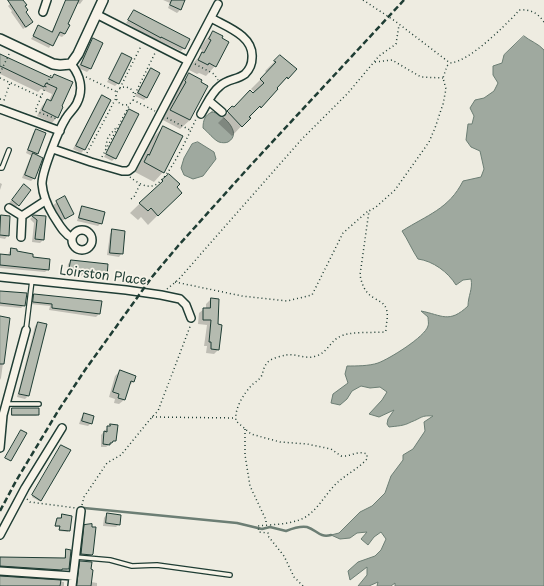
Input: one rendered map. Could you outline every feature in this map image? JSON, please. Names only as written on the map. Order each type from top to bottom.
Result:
[{"type":"street","points":[[43,12],[47,0]]},
{"type":"street","points":[[71,64],[78,54],[103,0]]},
{"type":"street","points":[[53,149],[91,162],[122,171],[128,171],[135,163],[218,4]]},
{"type":"street","points":[[96,14],[188,61]]},
{"type":"street","points":[[201,114],[213,92],[221,84],[239,78],[249,69],[252,62],[252,49],[243,36],[211,18]]},
{"type":"street","points":[[0,39],[56,64],[71,64]]},
{"type":"street","points":[[71,64],[79,76],[81,86],[80,95],[77,104],[64,122],[60,131],[43,179],[45,201],[65,234],[72,238]]},
{"type":"street","points":[[209,101],[222,112]]},
{"type":"street","points":[[0,109],[60,131]]},
{"type":"street","points":[[22,216],[45,201]]},
{"type":"street","points":[[10,208],[22,216]]},
{"type":"street","points":[[21,237],[22,216]]},
{"type":"street","name":"Loirston Place","points":[[0,277],[126,290],[180,299],[186,305],[191,318]]},
{"type":"street","points":[[0,448],[3,416],[26,330]]},
{"type":"street","points":[[0,536],[21,495],[62,428]]},
{"type":"street","points":[[72,586],[81,511]]},
{"type":"street","points":[[0,571],[73,576]]},
{"type":"lane","points":[[0,168],[2,168],[8,150]]},
{"type":"lane","points":[[26,330],[32,280]]},
{"type":"lane","points":[[6,404],[39,404]]},
{"type":"lane","points":[[76,557],[110,560],[132,566],[157,565],[230,574]]},
{"type":"path","points":[[363,0],[450,63],[456,63],[478,49],[519,10],[528,9],[540,16],[544,22]]},
{"type":"path","points":[[160,295],[175,282],[301,140],[348,93],[379,56],[396,44],[399,25]]},
{"type":"path","points":[[85,156],[145,39]]},
{"type":"path","points":[[0,73],[14,45]]},
{"type":"path","points":[[100,161],[133,100],[159,46]]},
{"type":"path","points":[[375,62],[392,60],[421,77],[443,78]]},
{"type":"path","points":[[188,61],[214,74],[221,84]]},
{"type":"path","points":[[175,282],[242,296],[287,302],[312,295],[343,233],[369,211],[376,208],[395,190],[429,142],[443,104],[446,89],[443,78],[447,66],[450,63]]},
{"type":"path","points":[[56,64],[36,111],[64,122]]},
{"type":"path","points":[[79,76],[86,77],[117,92]]},
{"type":"path","points":[[0,78],[41,97]]},
{"type":"path","points":[[0,100],[4,100],[10,83]]},
{"type":"path","points":[[120,88],[128,88],[135,95]]},
{"type":"path","points":[[116,98],[122,105],[130,104]]},
{"type":"path","points":[[128,171],[130,177],[140,183],[147,186],[155,185],[168,172],[198,116],[201,114]]},
{"type":"path","points":[[106,150],[105,148],[108,137],[115,129],[116,130]]},
{"type":"path","points":[[132,199],[140,183]]},
{"type":"path","points":[[303,586],[294,577],[284,556],[268,536],[268,533],[259,532],[258,526],[292,522],[305,517],[311,513],[337,483],[364,463],[368,457],[367,454],[360,452],[341,456],[331,449],[307,444],[270,440],[251,434],[240,425],[236,418],[239,403],[260,378],[265,365],[270,360],[290,354],[304,357],[317,356],[325,352],[340,336],[365,332],[385,332],[388,320],[386,307],[365,290],[362,285],[360,275],[369,211]]},
{"type":"path","points":[[21,495],[30,502],[74,507],[81,511],[84,497],[107,463],[121,455],[158,411],[192,323],[191,318]]},
{"type":"path","points":[[152,417],[236,418]]},
{"type":"path","points":[[245,429],[245,455],[250,486],[266,520],[266,524]]},
{"type":"shaded area","points":[[524,36],[544,50],[544,586],[395,586],[395,583],[391,586],[377,586],[378,582],[369,586],[358,586],[367,575],[367,567],[350,580],[348,571],[358,562],[375,556],[381,550],[386,539],[381,532],[374,537],[368,545],[361,539],[367,532],[357,533],[350,538],[340,539],[331,535],[339,533],[360,512],[372,506],[385,493],[391,476],[403,460],[403,455],[413,449],[425,431],[424,422],[433,416],[424,416],[400,426],[389,427],[387,424],[388,419],[394,410],[379,417],[369,414],[387,392],[380,387],[370,388],[361,386],[352,391],[347,399],[340,405],[331,403],[333,394],[348,383],[345,374],[347,366],[378,363],[398,352],[420,336],[428,326],[428,317],[421,311],[450,317],[461,312],[468,306],[471,279],[463,280],[456,285],[453,280],[440,268],[429,262],[418,259],[402,231],[429,216],[444,205],[457,191],[463,181],[481,177],[484,169],[480,151],[471,147],[466,140],[468,124],[472,124],[474,116],[470,108],[475,100],[484,98],[494,91],[498,83],[493,75],[493,66],[502,63],[504,55]]},
{"type":"shaded area","points":[[212,112],[221,115],[232,129],[234,134],[226,143],[217,141],[203,128],[205,118]]},
{"type":"shaded area","points":[[198,142],[214,152],[216,159],[203,176],[193,179],[184,175],[181,168],[184,158],[192,144]]},
{"type":"building","points":[[8,0],[23,0],[27,5],[25,6],[28,10],[26,12],[33,22],[26,27]]},
{"type":"building","points":[[66,0],[79,0],[65,34],[60,32],[53,46],[33,36],[38,25],[52,32]]},
{"type":"building","points":[[172,0],[185,0],[181,10],[170,5]]},
{"type":"building","points":[[134,10],[190,39],[185,49],[128,20]]},
{"type":"building","points":[[213,31],[223,36],[222,38],[229,42],[216,67],[198,60],[202,52],[204,53],[211,40],[209,39]]},
{"type":"building","points":[[93,38],[103,43],[91,69],[81,65]]},
{"type":"building","points":[[122,53],[132,58],[119,84],[109,79]]},
{"type":"building","points":[[0,54],[52,78],[54,74],[73,82],[58,118],[42,110],[47,99],[51,101],[57,88],[46,83],[44,87],[0,66]]},
{"type":"building","points":[[280,55],[297,69],[288,79],[287,77],[261,108],[260,106],[249,117],[251,118],[242,127],[227,111],[232,106],[234,107],[250,90],[253,93],[264,83],[260,79],[276,62],[274,61]]},
{"type":"building","points":[[151,68],[160,73],[147,98],[138,93]]},
{"type":"building","points":[[189,73],[202,80],[201,82],[208,86],[190,120],[170,110],[186,82],[185,81]]},
{"type":"building","points":[[102,95],[111,100],[85,150],[76,146]]},
{"type":"building","points":[[129,109],[139,114],[116,159],[106,154]]},
{"type":"building","points":[[163,126],[183,136],[164,173],[144,162]]},
{"type":"building","points":[[36,129],[46,133],[38,154],[28,150]]},
{"type":"building","points":[[33,153],[43,158],[35,179],[25,175]]},
{"type":"building","points":[[169,174],[180,184],[177,187],[182,193],[158,216],[151,208],[148,211],[139,203]]},
{"type":"building","points":[[24,184],[31,190],[19,206],[12,200]]},
{"type":"building","points":[[65,196],[74,214],[65,219],[56,201]]},
{"type":"building","points":[[82,206],[105,212],[102,224],[79,218]]},
{"type":"building","points":[[1,215],[10,216],[9,236],[0,235]]},
{"type":"building","points":[[32,216],[46,216],[44,240],[35,239],[37,220]]},
{"type":"building","points":[[112,229],[125,231],[123,254],[110,253]]},
{"type":"building","points":[[11,248],[17,249],[17,251],[33,254],[33,257],[50,259],[49,270],[0,265],[0,254],[10,255]]},
{"type":"building","points":[[71,260],[108,264],[107,276],[69,271]]},
{"type":"building","points":[[0,291],[27,293],[25,306],[0,303]]},
{"type":"building","points":[[34,294],[102,301],[100,314],[52,308],[52,304],[33,302]]},
{"type":"building","points":[[211,298],[219,299],[218,324],[222,325],[219,350],[211,349],[211,342],[209,342],[211,320],[203,320],[203,308],[210,308]]},
{"type":"building","points":[[0,316],[10,318],[4,364],[0,364]]},
{"type":"building","points":[[38,322],[47,324],[29,396],[19,394]]},
{"type":"building","points":[[120,370],[136,376],[134,382],[131,381],[125,400],[118,398],[119,394],[113,392]]},
{"type":"building","points":[[12,408],[39,408],[39,415],[12,415]]},
{"type":"building","points":[[84,413],[94,416],[92,424],[82,421]]},
{"type":"building","points":[[110,424],[118,425],[116,441],[110,443],[110,445],[103,444],[104,431],[107,432],[107,426],[110,426]]},
{"type":"building","points":[[21,430],[27,433],[11,461],[5,458]]},
{"type":"building","points":[[61,445],[71,450],[41,501],[32,495]]},
{"type":"building","points":[[107,513],[121,515],[120,525],[106,523]]},
{"type":"building","points":[[62,514],[72,516],[70,531],[59,530],[60,526],[55,526],[57,518],[61,518]]},
{"type":"building","points":[[92,524],[92,527],[96,527],[93,554],[81,554],[84,525]]},
{"type":"building","points":[[66,549],[71,550],[69,569],[62,570],[0,566],[0,557],[65,558]]},
{"type":"building","points":[[80,561],[92,562],[91,569],[93,570],[91,586],[77,586]]},
{"type":"building","points":[[0,576],[61,580],[60,586],[0,586]]},
{"type":"waterway","points":[[84,508],[237,523],[262,529],[270,527],[286,531],[299,527],[307,527],[321,535],[331,535]]},
{"type":"railway","points":[[0,511],[16,481],[58,411],[85,370],[152,277],[250,166],[404,0]]}]
